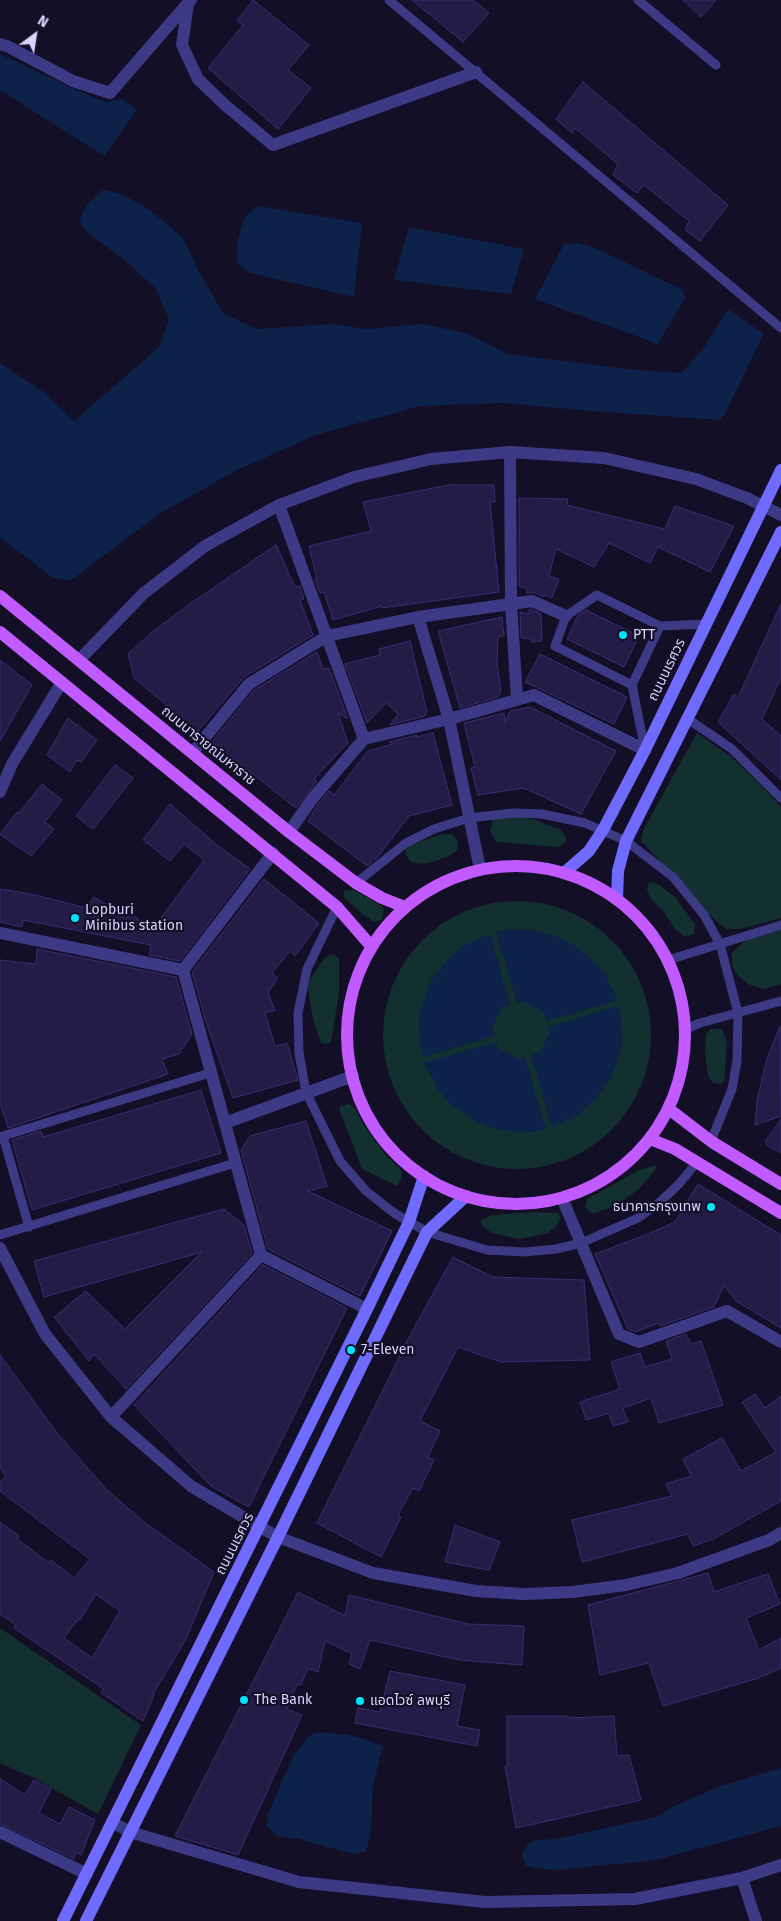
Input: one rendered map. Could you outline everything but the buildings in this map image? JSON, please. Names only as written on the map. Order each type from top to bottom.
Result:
[{"type":"main road","name":"ถนนนเรศวร","points":[[564,873],[589,851],[603,830],[645,750],[781,470]]},
{"type":"main road","points":[[617,899],[618,871],[626,841],[781,532]]},
{"type":"main road","name":"ถนนนารายณ์มหาราช","points":[[0,596],[289,832],[356,882],[382,898],[405,907]]},
{"type":"main road","points":[[0,632],[337,907],[371,946]]},
{"type":"main road","points":[[522,866],[564,873],[592,884],[617,899],[646,927],[668,960],[680,994],[686,1029],[683,1066],[679,1084],[669,1109],[650,1139],[632,1159],[611,1176],[562,1198],[530,1203],[506,1203],[466,1196],[424,1176],[396,1153],[373,1125],[357,1092],[353,1076],[348,1055],[347,1017],[356,980],[371,946],[387,925],[405,907],[427,890],[480,869],[522,866]]},
{"type":"main road","points":[[669,1109],[711,1141],[781,1184]]},
{"type":"main road","points":[[650,1139],[675,1149],[781,1213]]},
{"type":"main road","name":"ถนนนเรศวร","points":[[63,1921],[367,1309],[409,1222],[424,1176]]},
{"type":"main road","points":[[86,1921],[278,1537],[427,1232],[466,1196]]},
{"type":"street","points":[[190,2],[182,45],[198,79],[225,105],[273,145],[476,72]]},
{"type":"street","points":[[0,44],[73,81],[110,93],[190,2]]},
{"type":"street","points":[[510,452],[511,604],[517,699]]},
{"type":"street","points":[[79,660],[144,593],[205,546],[280,505],[354,476],[431,459],[510,452],[604,458],[696,479],[781,514]]},
{"type":"street","points":[[280,505],[364,739]]},
{"type":"street","points":[[193,752],[249,684],[326,636],[418,616],[532,601],[566,616]]},
{"type":"street","points":[[418,616],[449,719],[480,869]]},
{"type":"street","points":[[0,792],[12,764],[62,682]]},
{"type":"street","points":[[289,832],[312,799],[364,739],[449,719],[534,695],[645,750]]},
{"type":"street","points":[[183,970],[273,853]]},
{"type":"street","points":[[0,934],[183,970]]},
{"type":"street","points":[[183,970],[261,1255],[367,1309]]},
{"type":"street","points":[[224,1123],[353,1076]]},
{"type":"street","points":[[562,1198],[618,1334],[639,1342],[727,1311],[781,1342]]},
{"type":"street","points":[[0,1248],[45,1334],[111,1417],[191,1486],[278,1537],[373,1573],[476,1592],[524,1594],[573,1592],[626,1585],[678,1574],[769,1540],[781,1533]]},
{"type":"street","points":[[111,1417],[261,1255]]},
{"type":"street","points":[[112,1822],[130,1832],[299,1882],[485,1902],[635,1899],[742,1878],[781,1865]]},
{"type":"street","points":[[0,1832],[87,1874]]},
{"type":"street","points":[[742,1878],[756,1921]]},
{"type":"lane","points":[[389,0],[781,328]]},
{"type":"lane","points":[[638,0],[716,65]]},
{"type":"lane","points":[[632,685],[555,646],[566,616],[597,595],[660,626],[706,624]]},
{"type":"lane","points":[[645,750],[632,685],[660,626]]},
{"type":"lane","points":[[688,719],[732,749],[781,798]]},
{"type":"lane","points":[[356,882],[406,843],[434,829],[469,818],[513,813],[542,814],[585,823],[626,841],[673,877],[704,915],[720,944],[738,1013],[737,1062],[732,1089],[711,1141]]},
{"type":"lane","points":[[337,907],[307,969],[302,988],[298,1013],[299,1053],[306,1092],[340,1160],[366,1191],[394,1214],[427,1232],[487,1250],[524,1252],[556,1249],[581,1243],[638,1218],[666,1196],[697,1162]]},
{"type":"lane","points":[[668,960],[781,925]]},
{"type":"lane","points":[[686,1029],[700,1023],[781,1001]]},
{"type":"lane","points":[[29,1227],[2,1136],[210,1073]]},
{"type":"lane","points":[[0,1236],[236,1163]]},
{"type":"green space","points":[[697,733],[729,755],[781,807],[781,918],[740,929],[726,929],[716,921],[641,841],[643,830]]},
{"type":"green space","points":[[509,815],[536,820],[561,830],[566,837],[566,842],[558,847],[496,842],[490,831],[493,819]]},
{"type":"green space","points":[[442,834],[451,834],[457,840],[458,849],[451,855],[430,863],[420,864],[410,861],[405,854],[407,846]]},
{"type":"green space","points":[[653,882],[676,898],[695,924],[694,934],[684,937],[674,928],[664,912],[651,899],[647,891],[648,884]]},
{"type":"green space","points":[[345,890],[354,890],[384,907],[382,920],[374,922],[362,914],[343,896]]},
{"type":"green space","points":[[517,901],[543,904],[568,911],[591,924],[612,940],[628,961],[641,984],[648,1009],[651,1035],[648,1061],[641,1086],[628,1109],[612,1130],[591,1146],[568,1159],[543,1166],[517,1169],[491,1166],[466,1159],[443,1146],[422,1130],[406,1109],[393,1086],[386,1061],[383,1035],[386,1009],[393,984],[406,961],[422,940],[443,924],[466,911],[491,904]]},
{"type":"green space","points":[[781,930],[781,984],[763,989],[748,984],[737,975],[732,966],[732,953],[747,939]]},
{"type":"green space","points":[[334,954],[339,959],[339,993],[331,1042],[326,1044],[321,1043],[316,1029],[308,989],[310,979],[321,963],[327,956]]},
{"type":"green space","points":[[710,1029],[722,1029],[727,1041],[724,1082],[720,1084],[713,1083],[708,1076],[705,1052],[706,1034]]},
{"type":"green space","points":[[350,1104],[385,1154],[401,1170],[402,1178],[397,1186],[362,1169],[339,1109],[340,1106]]},
{"type":"green space","points":[[656,1165],[656,1169],[639,1189],[615,1206],[592,1214],[585,1207],[587,1199],[639,1170]]},
{"type":"green space","points":[[534,1212],[558,1213],[561,1218],[555,1228],[546,1234],[518,1239],[492,1233],[481,1225],[481,1220],[493,1215]]},
{"type":"green space","points":[[0,1628],[141,1725],[98,1814],[34,1778],[0,1763]]},
{"type":"water","points":[[0,54],[105,102],[122,99],[137,110],[104,156],[0,90]]},
{"type":"water","points":[[103,190],[121,194],[149,209],[183,238],[198,270],[223,313],[257,329],[333,324],[366,329],[424,324],[465,333],[507,354],[635,370],[681,373],[703,349],[728,309],[764,334],[720,420],[504,403],[420,406],[316,435],[237,470],[161,513],[71,580],[53,578],[0,537],[0,363],[45,393],[74,421],[159,347],[169,319],[156,289],[126,261],[88,233],[79,222],[86,205]]},
{"type":"water","points":[[259,206],[362,223],[354,297],[250,273],[237,263],[237,243],[243,221],[249,213]]},
{"type":"water","points":[[409,227],[524,249],[511,294],[394,280]]},
{"type":"water","points":[[578,243],[593,247],[683,290],[685,298],[658,344],[535,299],[564,244]]},
{"type":"water","points":[[532,930],[550,934],[570,943],[590,957],[604,973],[618,1000],[546,1021],[544,1012],[523,1001],[517,1003],[496,932]]},
{"type":"water","points":[[490,934],[510,1005],[503,1007],[492,1027],[494,1036],[423,1057],[420,1043],[419,1018],[432,979],[447,960],[463,946]]},
{"type":"water","points":[[619,1006],[622,1043],[618,1061],[609,1081],[595,1100],[579,1114],[552,1127],[531,1055],[539,1053],[550,1033],[548,1027]]},
{"type":"water","points":[[496,1042],[498,1048],[519,1059],[525,1057],[546,1129],[533,1132],[509,1131],[491,1128],[471,1119],[451,1105],[437,1088],[424,1063]]},
{"type":"water","points":[[316,1732],[343,1734],[383,1746],[373,1785],[371,1832],[366,1852],[353,1854],[299,1839],[277,1836],[266,1825],[268,1814],[293,1756],[309,1736]]},
{"type":"water","points":[[781,1768],[781,1826],[656,1860],[558,1870],[533,1868],[525,1865],[522,1854],[528,1844],[534,1840],[556,1839],[656,1817],[674,1806],[721,1786]]},
{"type":"place","name":"PTT","points":[[623,635]]},
{"type":"place","name":"Lopburi Minibus station","points":[[75,918]]},
{"type":"place","name":"ธนาคารกรุงเทพ","points":[[711,1207]]},
{"type":"place","name":"7-Eleven","points":[[351,1350]]},
{"type":"place","name":"The Bank","points":[[244,1700]]},
{"type":"place","name":"แอดไวซ์ ลพบุรี","points":[[360,1701]]}]
